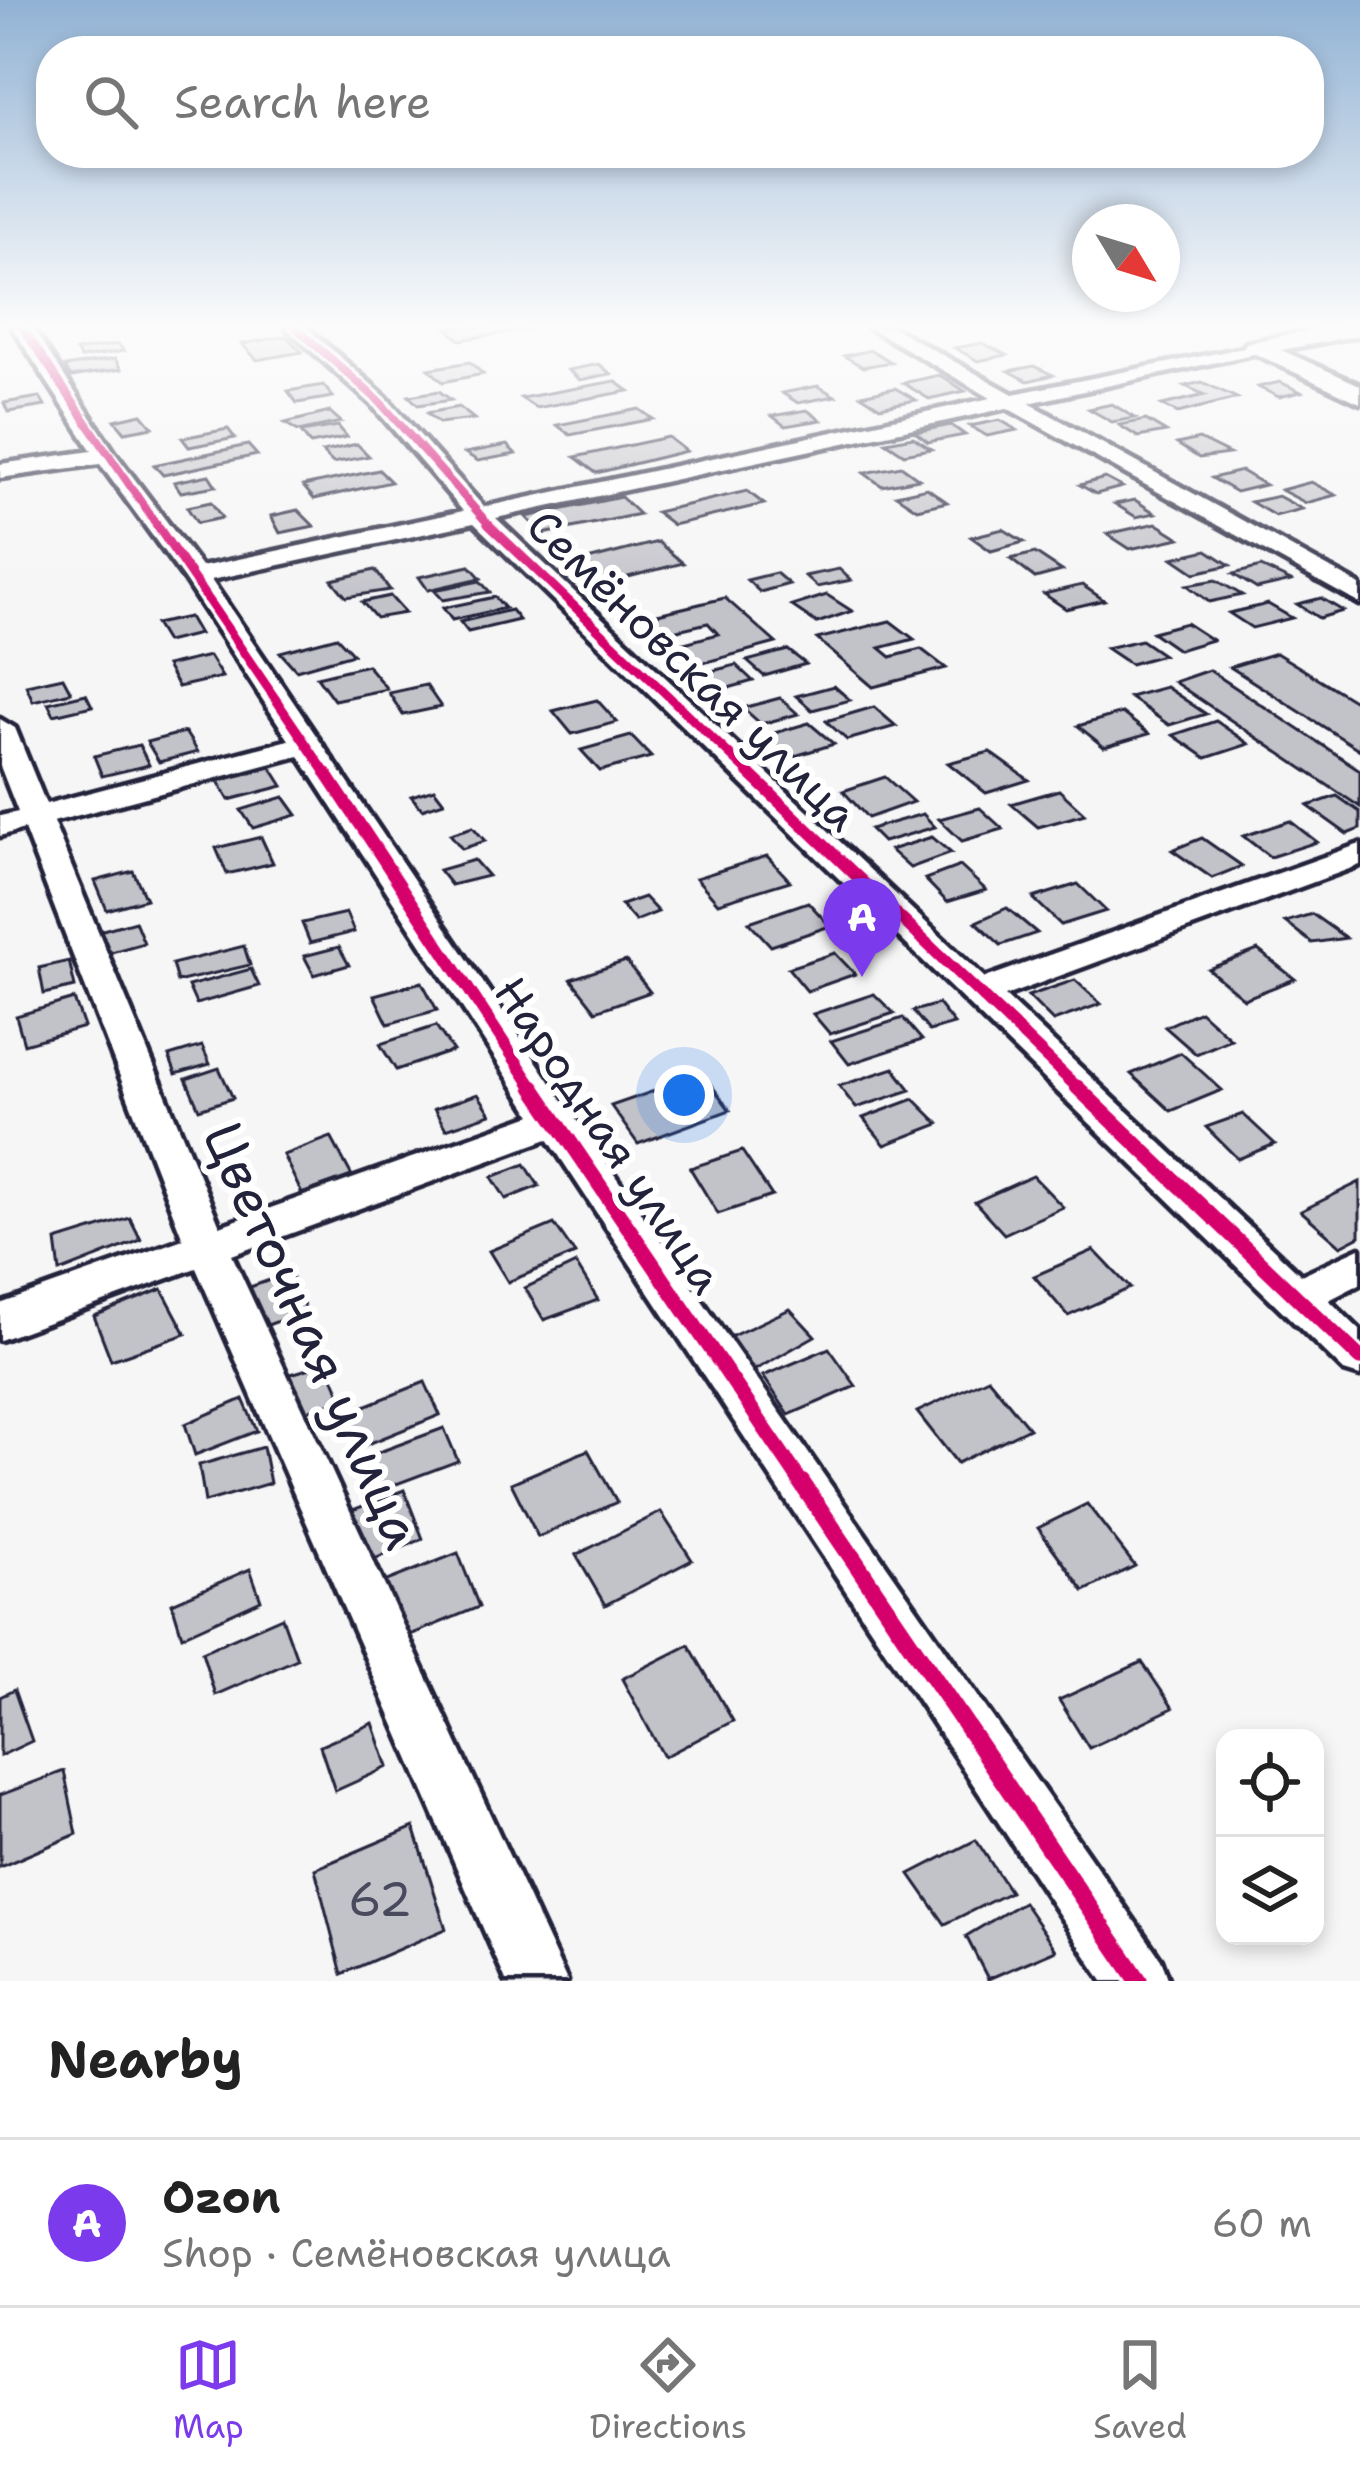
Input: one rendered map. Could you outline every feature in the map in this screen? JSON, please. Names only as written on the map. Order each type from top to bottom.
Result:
[{"type":"street","name":"Народная улица","points":[[82,419],[195,576],[556,1121],[1139,1981]]},
{"type":"street","name":"Семёновская улица","points":[[396,419],[479,515],[1360,1358]]},
{"type":"street","points":[[195,576],[922,419]]},
{"type":"street","points":[[1040,419],[1360,596]]},
{"type":"street","points":[[0,471],[106,456]]},
{"type":"street","name":"Цветочная улица","points":[[0,728],[18,822],[537,1981]]},
{"type":"street","points":[[18,822],[306,746]]},
{"type":"street","points":[[978,994],[1360,854]]},
{"type":"street","points":[[0,1322],[556,1121]]},
{"type":"street","points":[[1297,1297],[1360,1264]]},
{"type":"building","points":[[147,419],[153,427],[125,432],[115,420]]},
{"type":"building","points":[[300,419],[341,422],[298,431],[285,423]]},
{"type":"building","points":[[585,419],[651,419],[570,435],[557,425]]},
{"type":"building","points":[[776,419],[821,420],[785,426]]},
{"type":"building","points":[[1000,420],[1017,430],[987,436],[970,426]]},
{"type":"building","points":[[1146,420],[1166,432],[1138,437],[1119,425]]},
{"type":"building","points":[[951,425],[965,435],[928,442],[915,432]]},
{"type":"building","points":[[338,426],[347,437],[310,444],[301,432]]},
{"type":"building","points":[[228,429],[235,438],[189,447],[182,438]]},
{"type":"building","points":[[668,437],[686,451],[596,473],[575,457]]},
{"type":"building","points":[[913,437],[931,449],[904,454],[886,442]]},
{"type":"building","points":[[1199,439],[1229,454],[1199,458],[1177,444]]},
{"type":"building","points":[[357,444],[369,456],[333,463],[322,452]]},
{"type":"building","points":[[248,445],[257,455],[163,475],[154,465]]},
{"type":"building","points":[[507,445],[516,454],[478,461],[465,453]]},
{"type":"building","points":[[901,466],[919,479],[882,486],[864,473]]},
{"type":"building","points":[[379,470],[391,482],[314,499],[303,486]]},
{"type":"building","points":[[1241,471],[1265,485],[1236,492],[1212,478]]},
{"type":"building","points":[[209,475],[216,486],[181,492],[174,482]]},
{"type":"building","points":[[1105,478],[1122,487],[1096,494],[1080,485]]},
{"type":"building","points":[[1311,482],[1336,495],[1306,503],[1281,490]]},
{"type":"building","points":[[927,488],[947,502],[917,509],[896,495]]},
{"type":"building","points":[[747,491],[764,504],[673,525],[656,512]]},
{"type":"building","points":[[1278,496],[1302,509],[1275,516],[1251,502]]},
{"type":"building","points":[[621,497],[639,514],[543,534],[526,517]]},
{"type":"building","points":[[1135,500],[1155,513],[1136,517],[1115,504]]},
{"type":"building","points":[[211,502],[222,518],[197,523],[187,507]]},
{"type":"building","points":[[298,510],[314,526],[280,533],[271,516]]},
{"type":"building","points":[[1156,523],[1180,538],[1130,549],[1107,534]]},
{"type":"building","points":[[1003,529],[1024,542],[991,551],[971,537]]},
{"type":"building","points":[[658,542],[683,563],[589,587],[564,566]]},
{"type":"building","points":[[1207,550],[1230,565],[1195,573],[1173,558]]},
{"type":"building","points":[[1035,553],[1062,571],[1035,578],[1010,559]]},
{"type":"building","points":[[470,566],[481,578],[428,590],[419,577]]},
{"type":"building","points":[[1261,567],[1291,581],[1257,589],[1233,574]]},
{"type":"building","points":[[839,569],[851,580],[817,587],[805,576]]},
{"type":"building","points":[[375,570],[390,590],[346,597],[332,580]]},
{"type":"building","points":[[776,573],[789,584],[760,592],[747,580]]},
{"type":"building","points":[[1216,580],[1242,595],[1209,602],[1187,585]]},
{"type":"building","points":[[480,581],[490,592],[443,600],[434,590]]},
{"type":"building","points":[[1082,585],[1104,600],[1066,609],[1044,594]]},
{"type":"building","points":[[827,595],[852,611],[817,623],[792,606]]},
{"type":"building","points":[[390,596],[405,613],[376,618],[362,602]]},
{"type":"building","points":[[495,597],[505,608],[452,620],[443,608]]},
{"type":"building","points":[[725,598],[776,643],[692,666],[673,646],[718,634],[708,623],[660,634],[645,617]]},
{"type":"building","points":[[1321,598],[1343,611],[1319,618],[1297,604]]},
{"type":"building","points":[[1268,604],[1292,618],[1252,628],[1229,613]]},
{"type":"building","points":[[511,610],[519,620],[468,632],[460,622]]},
{"type":"building","points":[[189,617],[199,634],[166,642],[155,624]]},
{"type":"building","points":[[890,621],[914,639],[880,648],[891,657],[921,649],[946,668],[873,687],[817,639]]},
{"type":"building","points":[[1186,623],[1212,640],[1178,650],[1152,632]]},
{"type":"building","points":[[337,637],[353,654],[296,670],[280,652]]},
{"type":"building","points":[[1141,640],[1163,655],[1130,664],[1106,648]]},
{"type":"building","points":[[788,650],[806,664],[764,676],[747,661]]},
{"type":"building","points":[[1276,653],[1360,704],[1360,750],[1230,667]]},
{"type":"building","points":[[209,656],[222,677],[178,687],[166,666]]},
{"type":"building","points":[[367,665],[387,689],[334,700],[317,677]]},
{"type":"building","points":[[736,665],[753,681],[718,691],[700,674]]},
{"type":"building","points":[[1209,670],[1360,770],[1360,807],[1174,682]]},
{"type":"building","points":[[63,677],[71,692],[33,701],[26,685]]},
{"type":"building","points":[[426,685],[441,707],[403,715],[389,693]]},
{"type":"building","points":[[834,686],[850,700],[812,710],[796,696]]},
{"type":"building","points":[[1166,687],[1206,714],[1169,725],[1129,697]]},
{"type":"building","points":[[86,694],[92,706],[54,715],[48,703]]},
{"type":"building","points":[[780,698],[798,714],[761,724],[743,708]]},
{"type":"building","points":[[597,700],[617,722],[572,734],[553,711]]},
{"type":"building","points":[[874,707],[896,726],[847,740],[826,721]]},
{"type":"building","points":[[1122,713],[1149,734],[1104,747],[1078,726]]},
{"type":"building","points":[[1216,721],[1249,744],[1206,758],[1173,735]]},
{"type":"building","points":[[809,723],[834,744],[772,763],[747,741]]},
{"type":"building","points":[[185,732],[198,752],[159,762],[147,742]]},
{"type":"building","points":[[631,736],[651,757],[600,771],[581,750]]},
{"type":"building","points":[[139,745],[149,765],[102,776],[94,756]]},
{"type":"building","points":[[990,752],[1029,780],[986,793],[948,763]]},
{"type":"building","points":[[271,767],[283,786],[229,800],[218,781]]},
{"type":"building","points":[[885,777],[913,802],[868,818],[843,791]]},
{"type":"building","points":[[434,789],[444,802],[422,809],[411,796]]},
{"type":"building","points":[[1059,790],[1085,814],[1038,827],[1011,804]]},
{"type":"building","points":[[1337,796],[1360,812],[1360,829],[1347,834],[1308,806]]},
{"type":"building","points":[[284,797],[297,815],[253,828],[241,810]]},
{"type":"building","points":[[980,808],[1003,829],[962,841],[939,819]]},
{"type":"building","points":[[923,814],[935,827],[883,842],[870,829]]},
{"type":"building","points":[[1290,821],[1317,842],[1270,857],[1243,836]]},
{"type":"building","points":[[473,827],[485,841],[462,849],[450,834]]},
{"type":"building","points":[[261,837],[273,863],[227,874],[216,848]]},
{"type":"building","points":[[932,837],[951,853],[910,868],[890,850]]},
{"type":"building","points":[[1202,838],[1242,866],[1212,878],[1172,850]]},
{"type":"building","points":[[767,856],[790,881],[718,903],[696,878]]},
{"type":"building","points":[[474,860],[488,876],[451,885],[439,870]]},
{"type":"building","points":[[960,866],[986,890],[947,902],[925,879]]},
{"type":"building","points":[[133,871],[146,899],[107,910],[95,881]]},
{"type":"building","points":[[1078,884],[1106,911],[1061,925],[1033,898]]},
{"type":"building","points":[[644,897],[658,912],[635,921],[621,905]]},
{"type":"building","points":[[808,902],[830,926],[771,946],[749,922]]},
{"type":"building","points":[[1007,908],[1037,933],[1001,945],[976,922]]},
{"type":"building","points":[[346,913],[354,932],[310,943],[302,923]]},
{"type":"building","points":[[1312,914],[1346,938],[1312,943],[1285,922]]},
{"type":"building","points":[[135,921],[144,943],[108,953],[99,931]]},
{"type":"building","points":[[244,946],[250,965],[177,982],[172,964]]},
{"type":"building","points":[[339,947],[349,965],[314,975],[304,956]]},
{"type":"building","points":[[1258,950],[1295,979],[1244,999],[1208,969]]},
{"type":"building","points":[[835,953],[855,974],[807,991],[788,968]]},
{"type":"building","points":[[69,961],[75,987],[44,994],[39,968]]},
{"type":"building","points":[[626,961],[650,992],[596,1011],[571,979]]},
{"type":"building","points":[[251,969],[259,986],[196,1004],[188,986]]},
{"type":"building","points":[[1075,980],[1101,1004],[1053,1021],[1028,996]]},
{"type":"building","points":[[422,982],[437,1010],[388,1024],[374,995]]},
{"type":"building","points":[[874,994],[894,1013],[830,1034],[813,1014]]},
{"type":"building","points":[[74,999],[84,1027],[24,1044],[16,1016]]},
{"type":"building","points":[[938,1004],[954,1024],[929,1031],[913,1011]]},
{"type":"building","points":[[1200,1011],[1231,1039],[1196,1054],[1165,1027]]},
{"type":"building","points":[[903,1018],[922,1040],[849,1064],[831,1041]]},
{"type":"building","points":[[436,1026],[453,1051],[396,1070],[380,1044]]},
{"type":"building","points":[[202,1046],[210,1064],[176,1074],[169,1056]]},
{"type":"building","points":[[1181,1053],[1222,1090],[1171,1111],[1131,1074]]},
{"type":"building","points":[[219,1068],[233,1098],[199,1109],[186,1079]]},
{"type":"building","points":[[894,1068],[911,1090],[856,1108],[839,1086]]},
{"type":"building","points":[[703,1074],[730,1110],[638,1144],[611,1106]]},
{"type":"building","points":[[478,1094],[491,1114],[446,1129],[434,1109]]},
{"type":"building","points":[[914,1099],[939,1124],[885,1145],[863,1118]]},
{"type":"building","points":[[1243,1114],[1275,1144],[1238,1159],[1206,1127]]},
{"type":"building","points":[[331,1137],[352,1176],[302,1194],[283,1155]]},
{"type":"building","points":[[742,1151],[772,1196],[718,1214],[690,1168]]},
{"type":"building","points":[[525,1164],[539,1186],[506,1199],[492,1177]]},
{"type":"building","points":[[1033,1176],[1063,1207],[1004,1234],[975,1202]]},
{"type":"building","points":[[1360,1182],[1360,1236],[1341,1246],[1301,1211]]},
{"type":"building","points":[[130,1218],[141,1240],[60,1272],[56,1241]]},
{"type":"building","points":[[554,1224],[575,1254],[508,1282],[489,1251]]},
{"type":"building","points":[[1094,1250],[1130,1288],[1068,1316],[1034,1276]]},
{"type":"building","points":[[576,1264],[598,1300],[544,1320],[525,1288]]},
{"type":"building","points":[[290,1273],[306,1311],[265,1326],[250,1287]]},
{"type":"building","points":[[162,1289],[186,1334],[111,1360],[94,1316]]},
{"type":"building","points":[[790,1309],[815,1336],[753,1371],[728,1338]]},
{"type":"building","points":[[829,1348],[856,1386],[789,1415],[763,1376]]},
{"type":"building","points":[[327,1363],[343,1400],[297,1414],[281,1377]]},
{"type":"building","points":[[988,1378],[1029,1428],[957,1463],[917,1412]]},
{"type":"building","points":[[425,1382],[440,1415],[358,1448],[342,1415]]},
{"type":"building","points":[[243,1399],[257,1431],[195,1455],[185,1424]]},
{"type":"building","points":[[444,1428],[458,1461],[375,1492],[363,1458]]},
{"type":"building","points":[[263,1447],[270,1483],[205,1502],[199,1465]]},
{"type":"building","points":[[588,1450],[617,1502],[538,1537],[511,1483]]},
{"type":"building","points":[[404,1490],[423,1539],[370,1561],[350,1511]]},
{"type":"building","points":[[1087,1504],[1135,1566],[1084,1591],[1038,1528]]},
{"type":"building","points":[[661,1512],[692,1560],[605,1605],[576,1555]]},
{"type":"building","points":[[458,1553],[479,1607],[398,1640],[379,1584]]},
{"type":"building","points":[[250,1569],[261,1600],[182,1636],[172,1603]]},
{"type":"building","points":[[282,1617],[297,1659],[215,1695],[202,1652]]},
{"type":"building","points":[[689,1645],[733,1721],[664,1757],[622,1679]]},
{"type":"building","points":[[1142,1662],[1173,1708],[1089,1748],[1059,1700]]},
{"type":"building","points":[[14,1690],[32,1741],[0,1756],[0,1697]]},
{"type":"building","points":[[373,1723],[388,1767],[335,1791],[320,1746]]},
{"type":"building","points":[[64,1771],[77,1834],[0,1867],[0,1795]]},
{"type":"building","points":[[414,1827],[446,1929],[342,1974],[315,1869]]},
{"type":"building","points":[[976,1840],[1010,1892],[945,1924],[910,1874]]},
{"type":"building","points":[[1023,1902],[1056,1950],[988,1979],[966,1936]]},
{"type":"cycle path","points":[[82,419],[195,576],[556,1121],[1139,1981]]},
{"type":"cycle path","points":[[395,419],[479,515],[1360,1358]]},
{"type":"place","name":"Ozon","points":[[862,977]]}]
